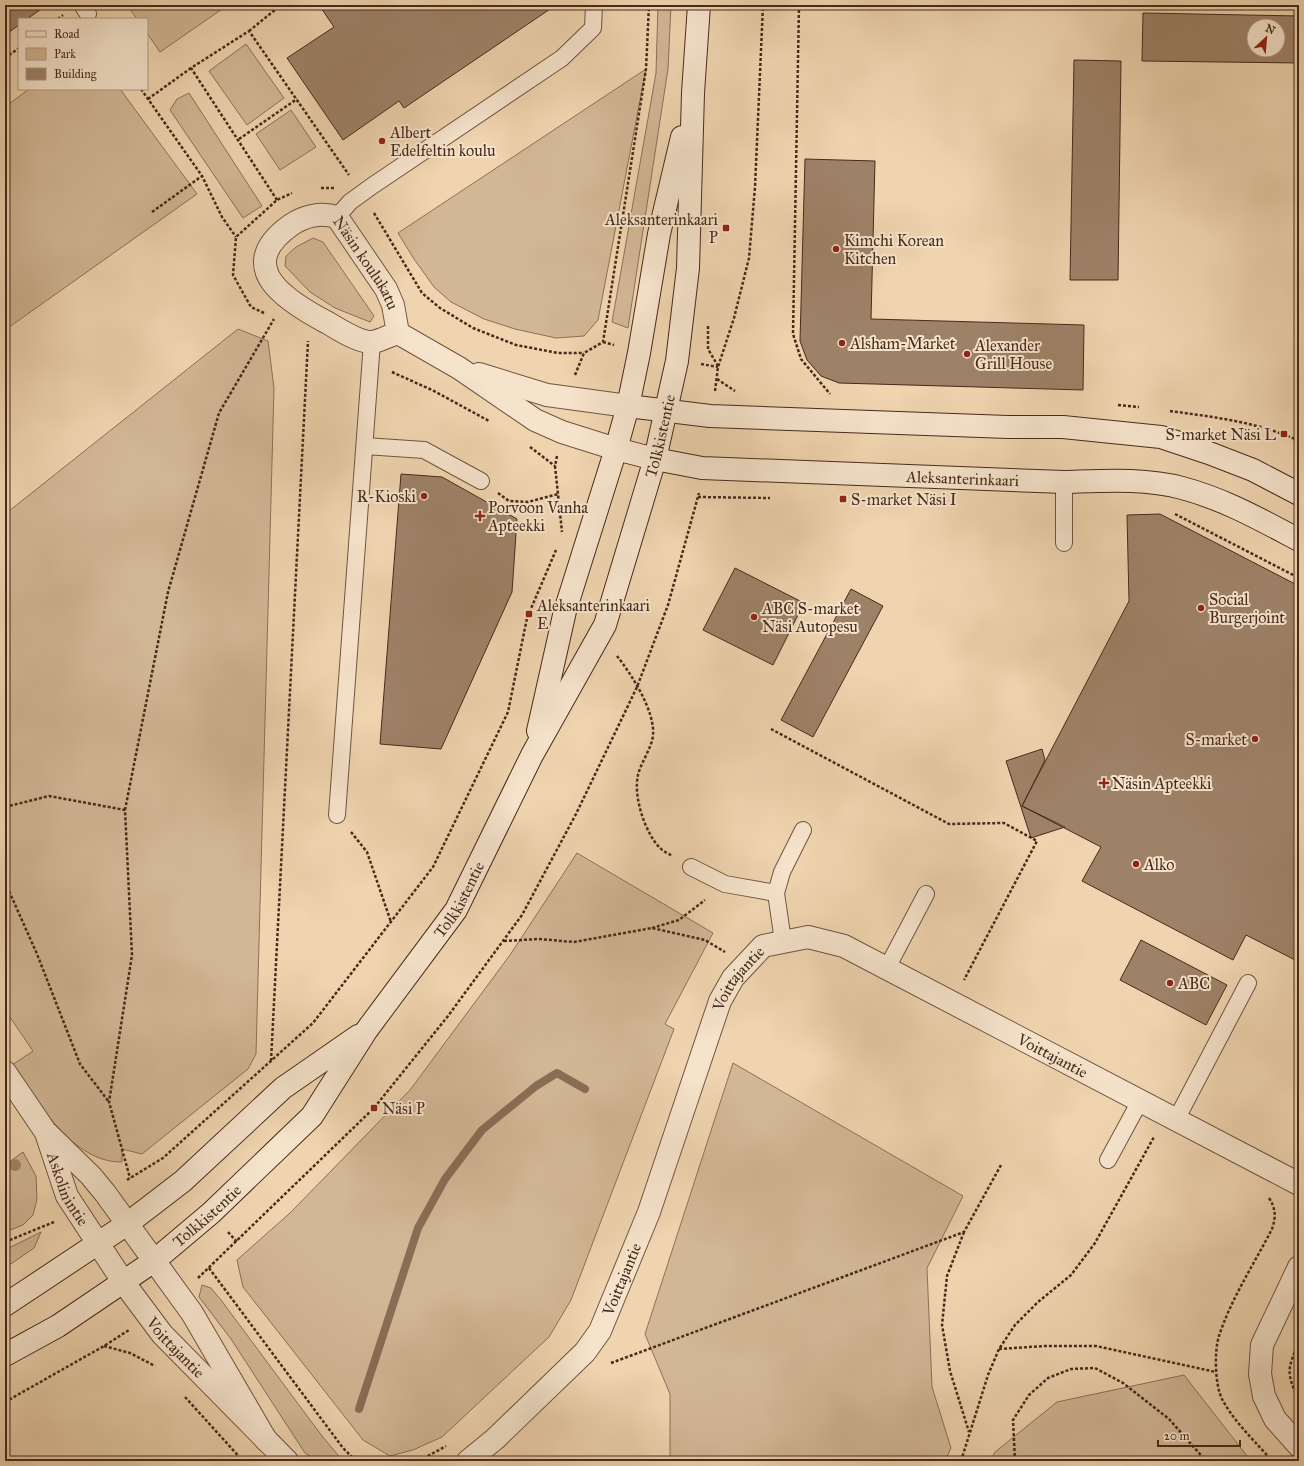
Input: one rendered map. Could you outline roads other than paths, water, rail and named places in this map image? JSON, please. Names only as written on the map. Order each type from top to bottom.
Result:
[{"type":"street","name":"Tolkkistentie","points":[[5,1355],[58,1326],[124,1283],[154,1261],[211,1213],[312,1116],[366,1031],[456,910],[532,755],[605,625],[656,459],[677,361],[688,268],[693,93],[699,5]]},
{"type":"street","name":"Tolkkistentie","points":[[532,755],[565,611],[628,406],[639,353],[659,234],[693,93]]},
{"type":"street","name":"Näsin koulukatu","points":[[398,333],[372,342],[353,337],[310,314],[286,297],[269,279],[264,258],[270,245],[281,232],[294,223],[308,217],[326,214],[336,217],[386,289],[392,305],[398,333],[459,368],[535,420],[562,432],[616,449]]},
{"type":"street","name":"Näsin koulukatu","points":[[459,368],[547,395],[628,406]]},
{"type":"street","points":[[628,406],[667,412],[710,416],[1008,427],[1063,427],[1161,437],[1210,453],[1252,470],[1299,494]]},
{"type":"street","name":"Aleksanterinkaari","points":[[616,449],[702,468],[1064,482],[1125,480],[1181,488],[1215,498],[1299,540]]},
{"type":"street","name":"Voittajantie","points":[[468,1461],[495,1439],[574,1363],[585,1352],[600,1331],[649,1212],[720,1001],[733,978],[763,946],[808,937],[844,946],[1299,1184]]},
{"type":"street","name":"Tolkkistentie","points":[[5,1305],[127,1224],[183,1181],[284,1088],[366,1031]]},
{"type":"street","name":"Askolinintie","points":[[5,1072],[45,1131],[105,1193],[127,1224]]},
{"type":"street","name":"Askolinintie","points":[[45,1131],[67,1196],[98,1244]]},
{"type":"street","name":"Voittajantie","points":[[127,1224],[192,1312],[266,1440]]},
{"type":"street","name":"Voittajantie","points":[[98,1244],[124,1283],[162,1334],[286,1461]]},
{"type":"street","points":[[1299,1267],[1262,1345],[1260,1374],[1264,1396],[1275,1419],[1299,1446]]},
{"type":"lane","points":[[336,217],[350,202],[362,193],[562,58],[593,28],[594,5]]},
{"type":"lane","points":[[337,815],[372,342]]},
{"type":"lane","points":[[365,446],[424,450],[481,481]]},
{"type":"lane","points":[[1064,482],[1064,542]]},
{"type":"lane","points":[[783,941],[776,892],[782,872],[803,830]]},
{"type":"lane","points":[[691,867],[725,884],[776,892]]},
{"type":"lane","points":[[887,968],[926,894]]},
{"type":"lane","points":[[1176,1120],[1248,983]]},
{"type":"lane","points":[[1108,1160],[1140,1102]]},
{"type":"waterway","points":[[359,1409],[418,1228],[445,1179],[482,1130],[536,1086],[557,1073],[585,1089]]},
{"type":"place","name":"Albert Edelfeltin koulu","points":[[382,141]]},
{"type":"place","name":"Aleksanterinkaari P","points":[[726,228]]},
{"type":"place","name":"Kimchi Korean Kitchen","points":[[836,249]]},
{"type":"place","name":"Alsham-Market","points":[[842,343]]},
{"type":"place","name":"Alexander Grill House","points":[[967,354]]},
{"type":"place","name":"S-market Näsi L","points":[[1284,434]]},
{"type":"place","name":"R-Kioski","points":[[424,496]]},
{"type":"place","name":"S-market Näsi I","points":[[843,499]]},
{"type":"place","name":"Porvoon Vanha Apteekki","points":[[480,516]]},
{"type":"place","name":"Social Burgerjoint","points":[[1201,608]]},
{"type":"place","name":"Aleksanterinkaari E","points":[[529,614]]},
{"type":"place","name":"ABC S-market Näsi Autopesu","points":[[754,617]]},
{"type":"place","name":"S-market","points":[[1255,739]]},
{"type":"place","name":"Näsin Apteekki","points":[[1104,783]]},
{"type":"place","name":"Alko","points":[[1136,864]]},
{"type":"place","name":"ABC","points":[[1170,983]]},
{"type":"place","name":"Näsi P","points":[[374,1108]]}]
